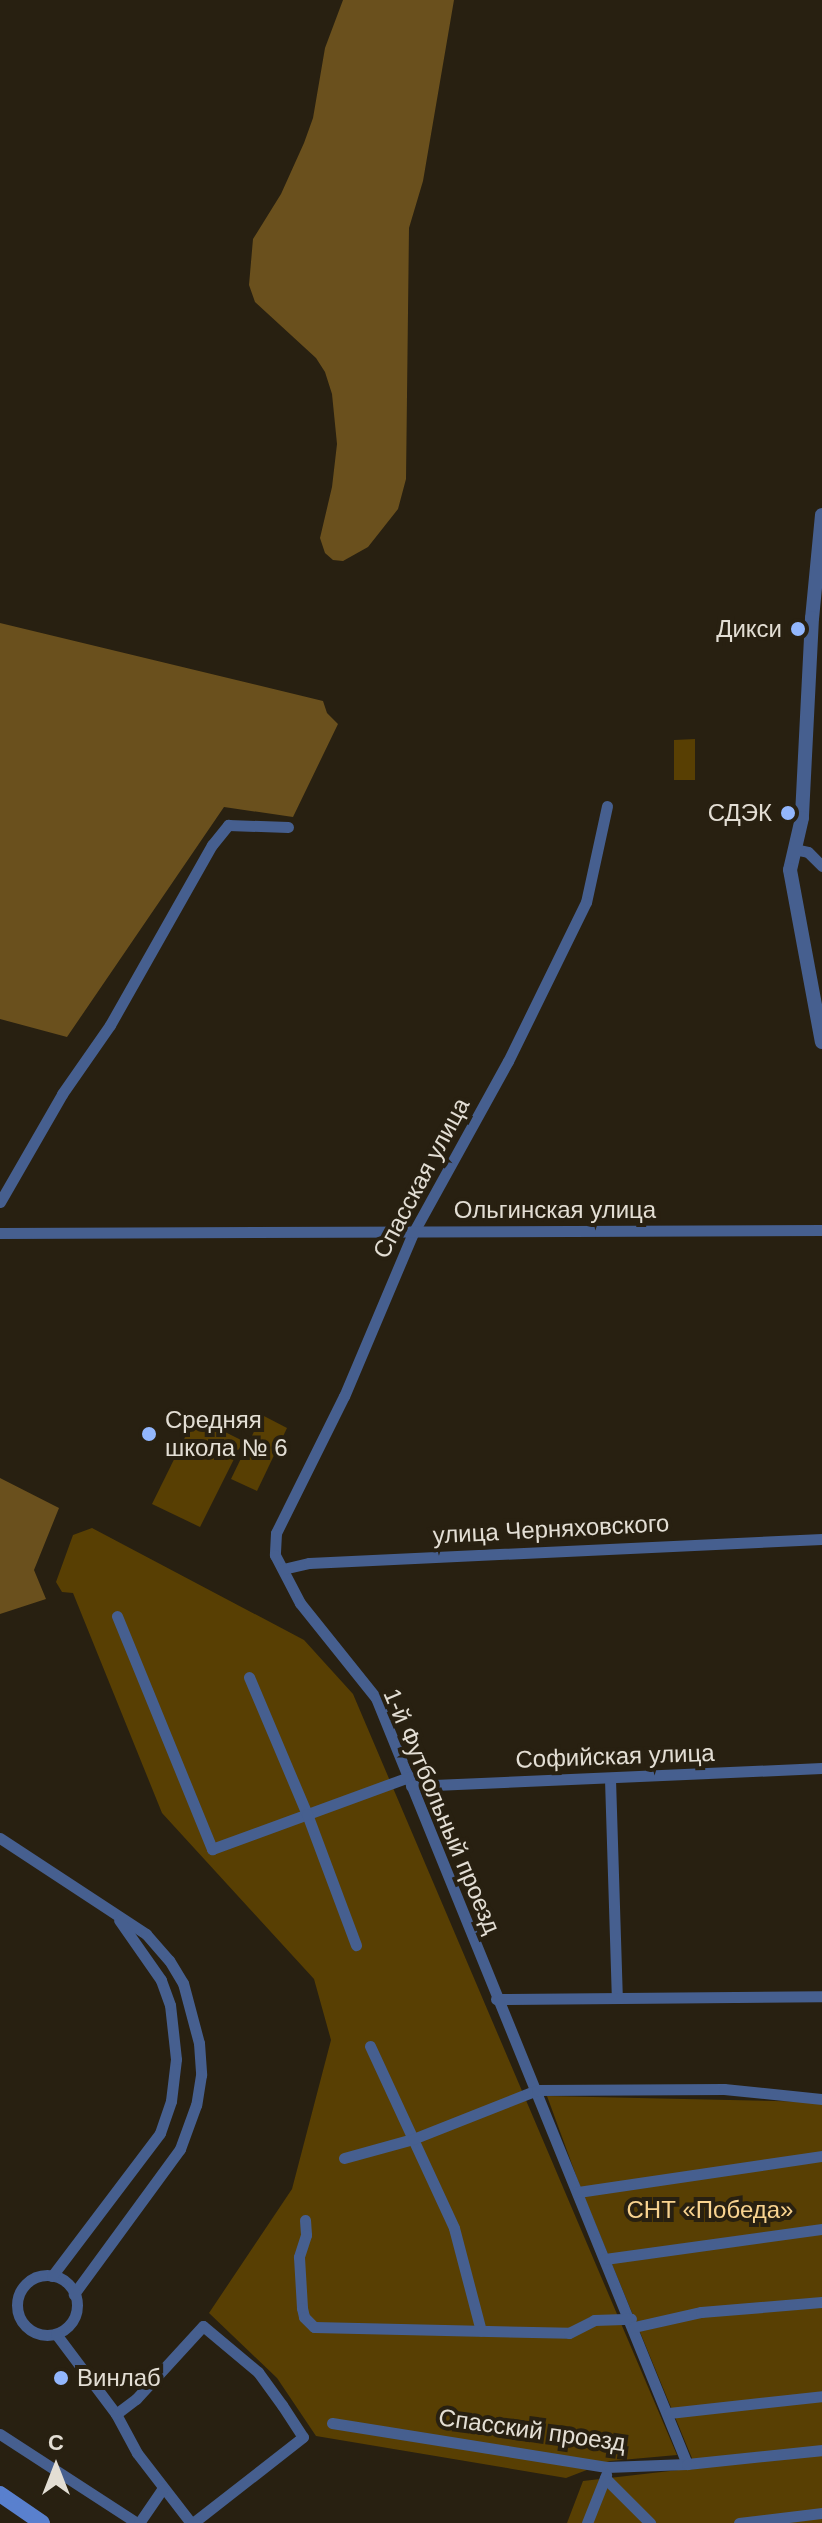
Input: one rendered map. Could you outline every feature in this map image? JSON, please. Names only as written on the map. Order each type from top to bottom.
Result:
[{"type":"main road","points":[[0,2496],[42,2523]]},
{"type":"street","points":[[822,515],[802,818],[790,870],[822,1042]]},
{"type":"street","name":"Спасская улица","points":[[283,1569],[275,1555],[276,1533],[344,1396],[413,1233],[508,1061],[586,902],[607,806]]},
{"type":"street","points":[[0,1202],[62,1094],[110,1025],[212,845],[228,825],[288,827]]},
{"type":"street","points":[[794,849],[808,852],[822,866]]},
{"type":"street","name":"Ольгинская улица","points":[[0,1233],[822,1230]]},
{"type":"street","name":"улица Черняховского","points":[[283,1569],[309,1563],[822,1539]]},
{"type":"street","name":"1-й Футбольный проезд","points":[[283,1569],[300,1603],[376,1698],[496,1999],[537,2090],[669,2413],[687,2464]]},
{"type":"street","name":"Софийская улица","points":[[117,1616],[212,1849],[410,1781],[610,1779],[822,1768]]},
{"type":"street","points":[[249,1677],[307,1814],[356,1945]]},
{"type":"street","points":[[610,1779],[617,1998]]},
{"type":"street","points":[[0,1838],[146,1934],[169,1960],[183,1983],[194,2014],[201,2075],[196,2105],[180,2149],[74,2294]]},
{"type":"street","points":[[52,2276],[160,2133],[171,2101],[176,2059],[170,2005],[161,1980],[114,1913]]},
{"type":"street","points":[[496,1999],[822,1996]]},
{"type":"street","points":[[370,2046],[454,2228],[481,2331]]},
{"type":"street","points":[[344,2158],[413,2139],[537,2090],[724,2089],[822,2099]]},
{"type":"street","points":[[578,2192],[822,2156]]},
{"type":"street","points":[[305,2220],[306,2235],[299,2257],[302,2308],[304,2317],[314,2327],[569,2333],[594,2320],[632,2323],[701,2312],[822,2302]]},
{"type":"street","points":[[605,2259],[822,2229]]},
{"type":"street","points":[[52,2276],[69,2286],[74,2294],[76,2313],[71,2322],[56,2334],[36,2334],[28,2329],[17,2312],[19,2293],[33,2279],[52,2276]]},
{"type":"street","points":[[56,2334],[116,2414],[137,2453],[192,2523],[303,2437],[258,2372],[203,2326],[136,2399],[116,2414]]},
{"type":"street","points":[[669,2413],[822,2396]]},
{"type":"street","name":"Спасский проезд","points":[[332,2423],[606,2472],[822,2450]]},
{"type":"street","points":[[0,2434],[138,2523],[163,2488]]},
{"type":"street","points":[[587,2523],[606,2472],[650,2523]]},
{"type":"street","points":[[739,2523],[822,2513]]},
{"type":"green space","points":[[695,739],[695,780],[674,780],[674,740]]},
{"type":"green space","points":[[262,1415],[287,1428],[257,1491],[231,1479]]},
{"type":"green space","points":[[195,1417],[243,1441],[200,1527],[152,1504]]},
{"type":"green space","points":[[92,1528],[304,1640],[353,1694],[677,2455],[610,2461],[566,2478],[316,2436],[277,2378],[209,2313],[292,2189],[331,2040],[314,1979],[162,1813],[73,1593],[62,1592],[56,1582],[73,1535]]},
{"type":"green space","name":"СНТ «Победа»","points":[[547,2096],[822,2102],[822,2523],[567,2523],[583,2481],[696,2468],[581,2189]]},
{"type":"shaded area","points":[[343,0],[454,0],[423,181],[409,228],[406,479],[398,509],[368,547],[343,561],[333,560],[325,553],[320,538],[332,487],[337,444],[332,394],[325,372],[316,358],[255,302],[249,285],[253,239],[281,194],[304,143],[313,118],[325,48]]},
{"type":"shaded area","points":[[0,623],[323,701],[327,713],[338,724],[293,817],[224,807],[67,1037],[0,1019]]},
{"type":"shaded area","points":[[0,1478],[59,1508],[34,1570],[46,1599],[0,1614]]},
{"type":"place","name":"Дикси","points":[[798,629]]},
{"type":"place","name":"СДЭК","points":[[788,813]]},
{"type":"place","name":"Средняя школа № 6","points":[[149,1434]]},
{"type":"place","name":"Винлаб","points":[[61,2378]]}]
